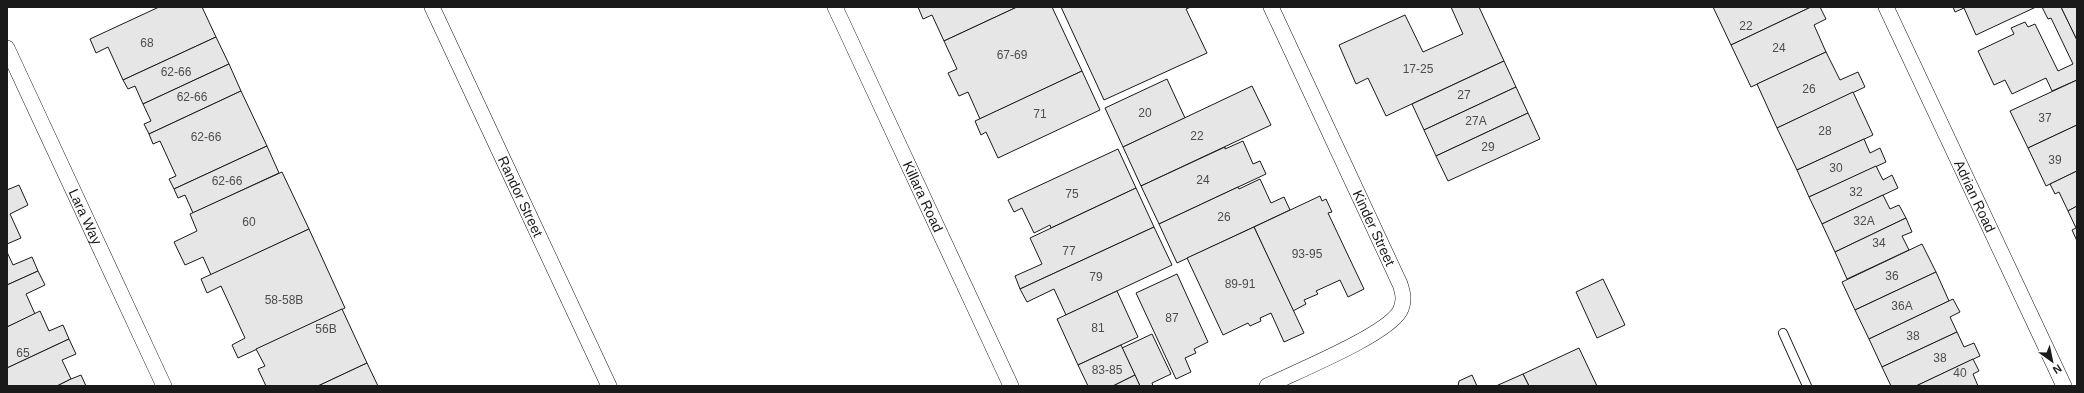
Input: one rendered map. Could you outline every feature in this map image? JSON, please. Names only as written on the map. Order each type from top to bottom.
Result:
[{"type":"street","name":"Randor Street","points":[[432,7],[609,386]]},
{"type":"street","name":"Killara Road","points":[[835,7],[1011,386]]},
{"type":"street","name":"Kinder Street","points":[[1267,386],[1384,328],[1400,310],[1403,294],[1400,284],[1270,7]]},
{"type":"street","name":"Adrian Road","points":[[1886,7],[2064,386]]},
{"type":"street","name":"Lara Way","points":[[7,48],[164,386]]},
{"type":"lane","points":[[1783,333],[1807,386]]},
{"type":"building","points":[[159,7],[202,7],[216,37],[123,80],[108,47],[96,53],[90,39]]},
{"type":"building","points":[[918,7],[1017,7],[944,41],[932,15],[923,19]]},
{"type":"building","points":[[1017,7],[1052,7],[1082,71],[980,119],[968,92],[959,96],[948,73],[957,69],[944,41]]},
{"type":"building","points":[[1061,7],[1191,7],[1186,9],[1207,53],[1104,100]]},
{"type":"building","points":[[1451,7],[1479,7],[1504,61],[1386,116],[1368,78],[1356,84],[1339,45],[1405,15],[1423,52],[1463,34]]},
{"type":"building","points":[[1713,7],[1811,7],[1731,45]]},
{"type":"building","points":[[1811,7],[1820,7],[1826,19],[1814,25],[1826,52],[1751,87],[1731,45]]},
{"type":"building","points":[[1953,7],[2036,7],[1976,35],[1964,8],[1955,12]]},
{"type":"building","points":[[2042,7],[2061,7],[2077,40],[2077,80],[2052,91],[2046,78],[2012,94],[2005,80],[1994,85],[1978,51],[2014,34],[2011,28],[2025,22],[2028,27],[2035,24],[2058,71],[2073,64],[2051,18],[2048,19]]},
{"type":"building","points":[[2061,7],[2077,7],[2077,40]]},
{"type":"building","points":[[216,37],[229,64],[143,104],[135,86],[128,89],[123,80]]},
{"type":"building","points":[[1826,52],[1840,80],[1858,72],[1865,87],[1777,128],[1757,84]]},
{"type":"building","points":[[1504,61],[1516,87],[1424,130],[1412,104]]},
{"type":"building","points":[[229,64],[241,91],[149,134],[144,124],[151,121],[143,104]]},
{"type":"building","points":[[1082,71],[1100,110],[998,158],[986,132],[981,135],[975,121]]},
{"type":"building","points":[[1167,79],[1185,118],[1123,147],[1105,108]]},
{"type":"building","points":[[2077,80],[2077,125],[2028,148],[2010,111]]},
{"type":"building","points":[[1252,86],[1271,125],[1141,186],[1123,147]]},
{"type":"building","points":[[1516,87],[1528,113],[1436,156],[1424,130]]},
{"type":"building","points":[[241,91],[267,146],[174,189],[169,179],[176,176],[160,141],[153,144],[149,134]]},
{"type":"building","points":[[1853,92],[1873,135],[1797,170],[1777,128]]},
{"type":"building","points":[[1528,113],[1540,139],[1448,181],[1436,156]]},
{"type":"building","points":[[2077,125],[2077,171],[2046,186],[2028,148]]},
{"type":"building","points":[[1864,139],[1870,153],[1880,148],[1886,162],[1809,197],[1797,170]]},
{"type":"building","points":[[1243,141],[1253,164],[1260,161],[1266,174],[1159,224],[1141,186],[1225,147],[1225,149]]},
{"type":"building","points":[[267,146],[279,173],[193,213],[185,195],[178,198],[174,189]]},
{"type":"building","points":[[1118,149],[1136,188],[1051,228],[1050,225],[1034,233],[1022,208],[1014,212],[1008,200]]},
{"type":"building","points":[[1876,166],[1883,180],[1892,175],[1898,188],[1822,224],[1809,197]]},
{"type":"building","points":[[2077,171],[2077,206],[2068,211],[2059,192],[2055,194],[2050,184]]},
{"type":"building","points":[[282,172],[309,229],[211,275],[203,257],[185,265],[174,242],[197,231],[190,214]]},
{"type":"building","points":[[1260,179],[1271,203],[1284,197],[1290,210],[1177,263],[1159,224],[1238,187],[1239,189]]},
{"type":"building","points":[[19,185],[28,205],[10,214],[21,238],[7,244],[7,190]]},
{"type":"building","points":[[1136,188],[1154,227],[1020,289],[1015,276],[1042,264],[1030,238]]},
{"type":"building","points":[[1883,195],[1890,209],[1899,205],[1906,218],[1835,252],[1822,224]]},
{"type":"building","points":[[1320,196],[1322,201],[1326,199],[1332,212],[1328,213],[1364,289],[1348,297],[1340,280],[1316,291],[1318,294],[1304,300],[1306,304],[1293,311],[1254,227]]},
{"type":"building","points":[[2077,206],[2077,241],[2072,230],[2076,228],[2068,211]]},
{"type":"building","points":[[1906,218],[1912,232],[1902,236],[1909,250],[1847,279],[1835,252]]},
{"type":"building","points":[[1154,227],[1172,265],[1066,315],[1054,289],[1027,302],[1020,289]]},
{"type":"building","points":[[1254,227],[1304,333],[1284,342],[1271,313],[1260,318],[1261,321],[1250,326],[1248,323],[1223,335],[1187,258]]},
{"type":"building","points":[[309,229],[345,308],[238,358],[232,345],[245,338],[221,286],[207,293],[201,279]]},
{"type":"building","points":[[1922,244],[1936,272],[1855,310],[1842,282]]},
{"type":"building","points":[[7,252],[13,265],[32,257],[38,271],[7,285]]},
{"type":"building","points":[[38,271],[45,285],[26,294],[35,314],[7,327],[7,285]]},
{"type":"building","points":[[1936,272],[1949,301],[1869,339],[1855,310]]},
{"type":"building","points":[[1177,274],[1208,342],[1194,349],[1196,353],[1185,358],[1191,372],[1176,379],[1136,293]]},
{"type":"building","points":[[1603,279],[1625,325],[1597,338],[1576,292]]},
{"type":"building","points":[[1117,291],[1138,337],[1078,365],[1057,319]]},
{"type":"building","points":[[1953,299],[1960,312],[1950,317],[1957,332],[1882,367],[1869,339]]},
{"type":"building","points":[[342,309],[367,363],[318,386],[266,386],[258,369],[265,366],[256,349]]},
{"type":"building","points":[[40,311],[49,331],[63,325],[69,339],[7,368],[7,327]]},
{"type":"building","points":[[1957,332],[1964,347],[1974,343],[1980,356],[1916,386],[1891,386],[1882,367]]},
{"type":"building","points":[[1152,334],[1171,374],[1152,383],[1153,386],[1140,386],[1122,348]]},
{"type":"building","points":[[69,339],[76,354],[62,360],[71,379],[57,386],[7,386],[7,368]]},
{"type":"building","points":[[1121,345],[1135,375],[1113,386],[1088,386],[1078,365]]},
{"type":"building","points":[[1579,348],[1597,386],[1529,386],[1523,374]]},
{"type":"building","points":[[1973,359],[1979,371],[1973,374],[1978,386],[1916,386]]},
{"type":"building","points":[[367,363],[378,386],[318,386]]},
{"type":"building","points":[[1523,374],[1529,386],[1496,386]]},
{"type":"building","points":[[81,375],[86,386],[57,386],[71,379]]},
{"type":"building","points":[[1135,375],[1140,386],[1113,386]]},
{"type":"building","points":[[1472,375],[1477,386],[1458,386],[1459,381]]}]
